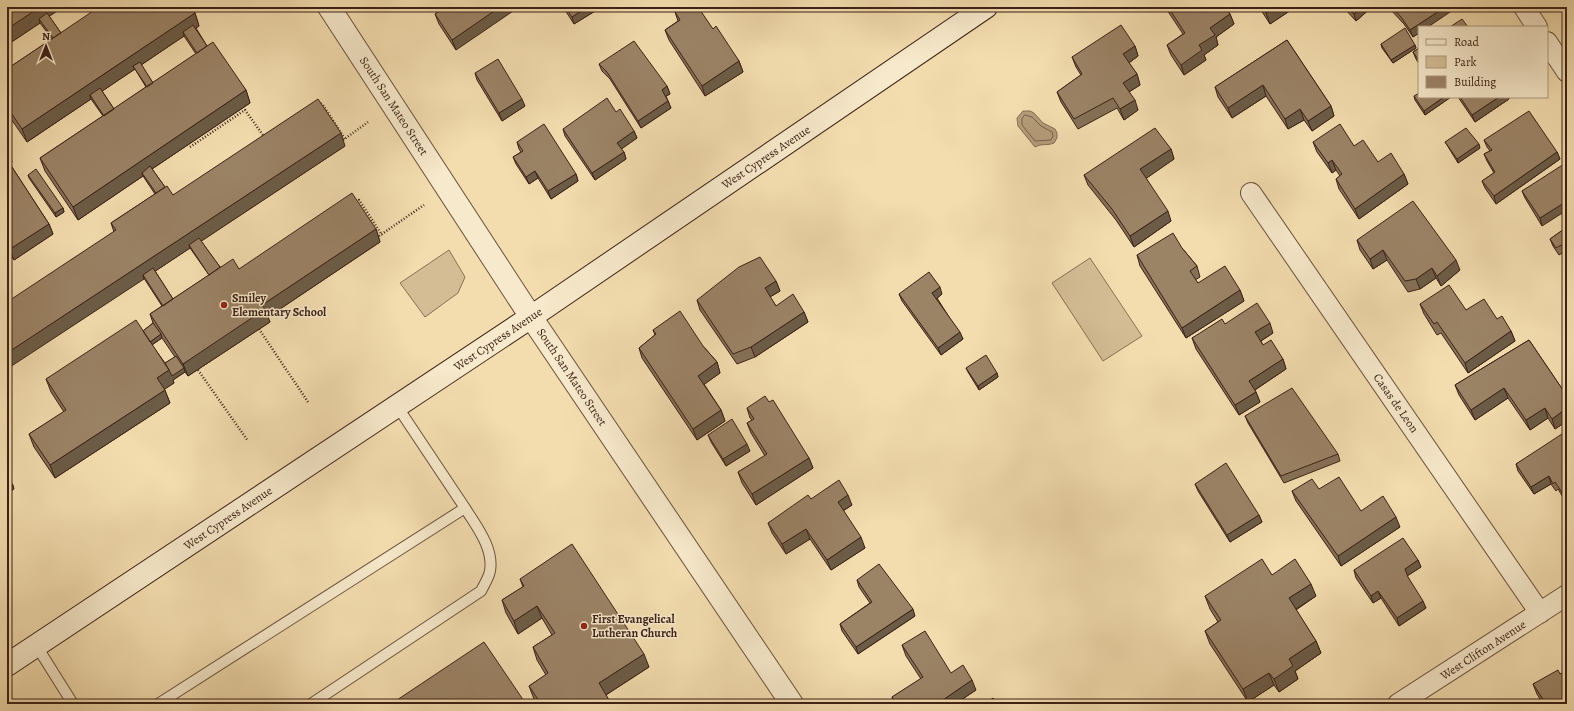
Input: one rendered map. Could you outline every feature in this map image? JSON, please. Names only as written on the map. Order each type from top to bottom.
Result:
[{"type":"main road","name":"South San Mateo Street","points":[[329,7],[531,317],[792,704]]},
{"type":"main road","name":"West Cypress Avenue","points":[[7,665],[531,317],[986,7]]},
{"type":"street","points":[[1524,7],[1536,26]]},
{"type":"street","points":[[1548,44],[1567,72]]},
{"type":"street","name":"Casas de Leon","points":[[1252,193],[1540,613]]},
{"type":"street","name":"West Clifton Avenue","points":[[1398,704],[1567,595]]},
{"type":"lane","points":[[311,704],[481,591],[490,572],[490,556],[485,542],[465,508],[397,406]]},
{"type":"lane","points":[[158,704],[465,508]]},
{"type":"lane","points":[[36,645],[73,704]]},
{"type":"path","points":[[69,11],[76,7]]},
{"type":"path","points":[[317,104],[320,103],[322,105],[344,139],[368,122]]},
{"type":"path","points":[[190,147],[245,110],[265,139],[271,134]]},
{"type":"path","points":[[352,204],[359,200],[381,236],[424,205]]},
{"type":"path","points":[[259,329],[308,402]]},
{"type":"path","points":[[198,370],[248,441]]},
{"type":"green space","points":[[449,250],[465,277],[458,293],[425,317],[400,283]]},
{"type":"green space","points":[[1090,258],[1142,336],[1103,361],[1052,283]]},
{"type":"water","points":[[1023,111],[1030,111],[1034,113],[1043,123],[1055,129],[1057,138],[1054,143],[1035,147],[1018,126],[1017,118]]},
{"type":"building","points":[[7,7],[40,7],[7,29]]},
{"type":"building","points":[[99,7],[191,7],[195,13],[22,129],[7,107],[7,69]]},
{"type":"building","points":[[446,7],[500,7],[452,40],[435,14]]},
{"type":"building","points":[[565,7],[587,7],[572,17]]},
{"type":"building","points":[[683,7],[698,7],[713,29],[716,26],[739,61],[702,86],[665,30],[680,20],[675,12]]},
{"type":"building","points":[[1168,7],[1225,7],[1230,14],[1210,28],[1215,35],[1199,45],[1202,50],[1181,65],[1167,45],[1185,33]]},
{"type":"building","points":[[1262,7],[1276,7],[1266,13]]},
{"type":"building","points":[[1347,7],[1362,7],[1354,14]]},
{"type":"building","points":[[1392,7],[1445,7],[1410,30]]},
{"type":"building","points":[[47,13],[61,33],[53,38],[39,19]]},
{"type":"building","points":[[1462,19],[1467,26],[1452,26]]},
{"type":"building","points":[[193,25],[207,46],[197,53],[183,32]]},
{"type":"building","points":[[1121,25],[1135,46],[1123,54],[1137,74],[1123,83],[1135,100],[1120,109],[1113,98],[1074,119],[1057,92],[1082,74],[1072,57]]},
{"type":"building","points":[[1405,28],[1415,45],[1391,60],[1381,44]]},
{"type":"building","points":[[1287,40],[1331,106],[1308,121],[1300,109],[1285,119],[1263,85],[1228,108],[1215,87]]},
{"type":"building","points":[[634,41],[667,86],[662,90],[668,101],[638,121],[607,72],[599,64]]},
{"type":"building","points":[[213,42],[246,90],[73,207],[40,158]]},
{"type":"building","points":[[1418,49],[1418,60],[1413,52]]},
{"type":"building","points":[[498,59],[522,99],[499,113],[475,73]]},
{"type":"building","points":[[140,62],[153,83],[147,87],[133,66]]},
{"type":"building","points":[[100,88],[114,109],[104,116],[90,95]]},
{"type":"building","points":[[1418,94],[1418,98],[1443,98],[1424,111],[1414,96]]},
{"type":"building","points":[[607,98],[616,112],[620,109],[634,131],[617,143],[624,152],[592,173],[563,129]]},
{"type":"building","points":[[1461,98],[1498,98],[1472,115]]},
{"type":"building","points":[[318,99],[341,133],[7,353],[7,302],[116,230],[111,223],[167,186],[173,195]]},
{"type":"building","points":[[1529,111],[1557,152],[1494,196],[1482,181],[1495,172],[1484,154],[1492,150],[1484,140]]},
{"type":"building","points":[[544,124],[576,174],[548,191],[535,171],[526,177],[513,157],[523,151],[517,142]]},
{"type":"building","points":[[1340,124],[1354,146],[1363,140],[1378,162],[1391,153],[1404,174],[1355,209],[1336,179],[1342,174],[1332,160],[1328,163],[1313,142]]},
{"type":"building","points":[[1155,128],[1171,149],[1140,169],[1168,211],[1130,236],[1112,209],[1084,175]]},
{"type":"building","points":[[1466,128],[1479,144],[1457,159],[1445,142]]},
{"type":"building","points":[[8,161],[49,224],[10,249],[7,244]]},
{"type":"building","points":[[1564,164],[1567,169],[1567,201],[1540,218],[1522,191]]},
{"type":"building","points":[[150,166],[165,187],[156,193],[142,173]]},
{"type":"building","points":[[36,169],[63,208],[55,213],[28,175]]},
{"type":"building","points":[[352,193],[376,229],[262,305],[265,309],[183,364],[150,314],[233,259],[239,269]]},
{"type":"building","points":[[1413,201],[1456,260],[1437,276],[1432,268],[1416,279],[1405,281],[1383,250],[1370,259],[1357,240]]},
{"type":"building","points":[[1567,227],[1567,246],[1565,243],[1556,248],[1550,239]]},
{"type":"building","points":[[1173,233],[1182,248],[1197,266],[1190,271],[1198,283],[1225,266],[1240,290],[1182,328],[1137,255]]},
{"type":"building","points":[[199,238],[220,267],[209,275],[189,245]]},
{"type":"building","points":[[760,257],[776,281],[765,288],[776,306],[793,294],[804,312],[751,347],[733,354],[697,300],[739,267]]},
{"type":"building","points":[[153,268],[173,299],[163,306],[143,275]]},
{"type":"building","points":[[929,272],[940,287],[932,293],[960,332],[938,348],[899,294]]},
{"type":"building","points":[[1449,285],[1466,310],[1484,299],[1497,319],[1502,316],[1511,331],[1465,363],[1437,322],[1434,324],[1420,304]]},
{"type":"building","points":[[1257,303],[1270,323],[1255,332],[1263,345],[1271,340],[1283,359],[1249,381],[1256,392],[1235,405],[1192,338],[1222,319],[1225,324]]},
{"type":"building","points":[[680,311],[703,346],[717,362],[698,376],[721,410],[693,429],[639,348],[656,334],[653,330]]},
{"type":"building","points":[[136,320],[169,370],[157,378],[165,390],[50,465],[29,434],[66,410],[46,379]]},
{"type":"building","points":[[153,323],[161,334],[150,342],[143,331]]},
{"type":"building","points":[[1529,340],[1567,396],[1567,408],[1552,419],[1545,408],[1526,420],[1504,388],[1471,410],[1455,385]]},
{"type":"building","points":[[986,355],[997,373],[978,386],[966,368]]},
{"type":"building","points":[[176,356],[184,368],[172,376],[165,363]]},
{"type":"building","points":[[1292,388],[1338,454],[1281,476],[1245,416]]},
{"type":"building","points":[[765,396],[769,402],[773,400],[809,458],[752,494],[738,472],[767,454],[747,423],[754,419],[747,408]]},
{"type":"building","points":[[732,419],[747,444],[723,459],[708,435]]},
{"type":"building","points":[[1565,432],[1567,436],[1567,500],[1555,482],[1553,484],[1549,476],[1531,487],[1516,464]]},
{"type":"building","points":[[1226,463],[1259,515],[1227,535],[1195,484]]},
{"type":"building","points":[[7,477],[13,485],[7,489]]},
{"type":"building","points":[[1339,477],[1361,511],[1383,496],[1396,517],[1338,556],[1292,491],[1312,479],[1319,489]]},
{"type":"building","points":[[839,480],[848,495],[838,502],[861,537],[827,560],[806,529],[782,544],[768,523],[808,495],[811,499]]},
{"type":"building","points":[[1403,538],[1418,560],[1405,569],[1408,577],[1423,601],[1397,618],[1378,591],[1371,596],[1354,570]]},
{"type":"building","name":"First Evangelical Lutheran Church","points":[[572,544],[644,654],[599,683],[609,700],[604,704],[541,704],[529,686],[548,673],[533,647],[555,633],[537,606],[514,621],[502,600],[524,586],[520,579]]},
{"type":"building","points":[[1262,559],[1272,575],[1295,559],[1311,584],[1289,598],[1316,641],[1289,659],[1293,666],[1274,679],[1269,673],[1243,689],[1205,631],[1221,620],[1205,596]]},
{"type":"building","points":[[879,564],[913,609],[856,647],[840,624],[872,602],[857,580]]},
{"type":"building","points":[[925,631],[951,673],[963,665],[972,680],[937,704],[896,704],[892,697],[923,677],[902,645]]},
{"type":"building","points":[[484,642],[526,704],[391,704]]},
{"type":"building","points":[[1558,670],[1560,674],[1567,670],[1567,704],[1546,704],[1533,684]]},
{"type":"building","points":[[993,698],[997,704],[985,704]]},
{"type":"place","name":"Smiley Elementary School","points":[[224,305]]},
{"type":"place","name":"First Evangelical Lutheran Church","points":[[584,626]]}]
